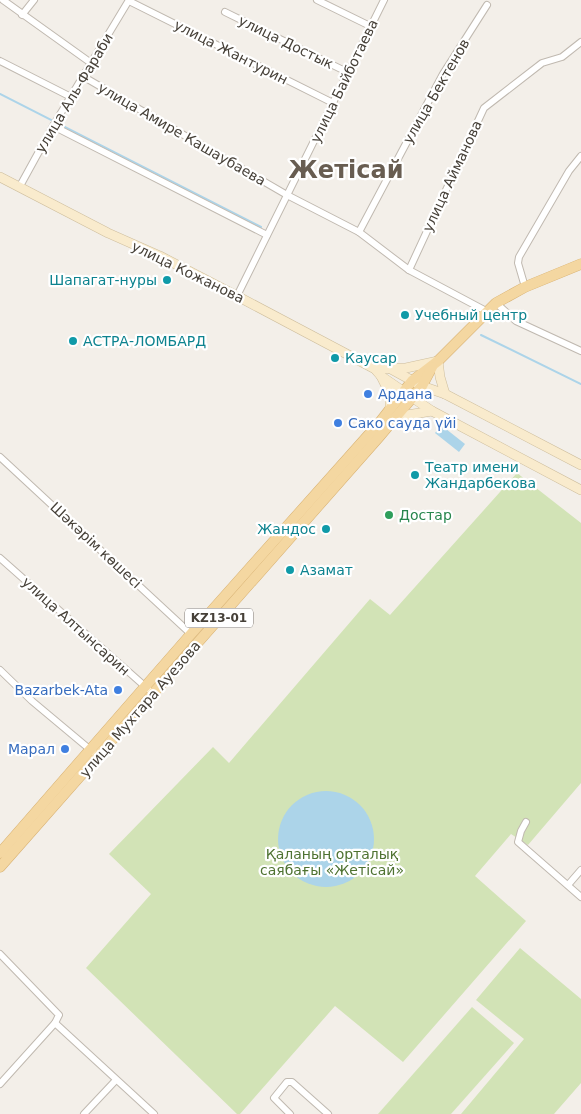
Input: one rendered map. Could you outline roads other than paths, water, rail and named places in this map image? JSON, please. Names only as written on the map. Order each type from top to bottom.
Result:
[{"type":"main road","name":"улица Кожанова","points":[[0,177],[108,233],[160,256],[238,296],[378,372],[432,412],[581,490]]},
{"type":"main road","name":"улица Мухтара Ауезова","points":[[149,690],[191,634],[390,409],[412,380],[436,363],[496,303],[525,288],[581,264]]},
{"type":"main road","name":"улица Мухтара Ауезова","points":[[0,867],[149,690],[392,421],[422,386],[436,363]]},
{"type":"main road","points":[[391,369],[436,363],[445,394]]},
{"type":"main road","name":"улица Кожанова","points":[[378,372],[391,369],[422,386],[445,394],[581,465]]},
{"type":"main road","points":[[378,372],[390,394],[390,409]]},
{"type":"main road","points":[[392,421],[407,415],[432,412]]},
{"type":"main road","name":"улица Мухтара Ауезова","points":[[0,853],[95,753]]},
{"type":"street","points":[[3,0],[91,63]]},
{"type":"street","points":[[22,15],[34,0]]},
{"type":"street","name":"улица Аль-Фараби","points":[[20,186],[53,126],[129,0]]},
{"type":"street","name":"улица Жантурин","points":[[129,0],[333,103]]},
{"type":"street","points":[[317,0],[370,26]]},
{"type":"street","name":"улица Байботаева","points":[[238,296],[384,0]]},
{"type":"street","name":"улица Бектенов","points":[[359,232],[443,74],[487,5]]},
{"type":"street","name":"улица Достык","points":[[225,12],[347,72]]},
{"type":"street","name":"улица Айманова","points":[[410,270],[484,108],[542,63],[562,57],[581,42]]},
{"type":"street","points":[[0,61],[71,97]]},
{"type":"street","name":"улица Амире Кашаубаева","points":[[84,77],[287,195],[359,232],[410,270],[486,311]]},
{"type":"street","points":[[53,126],[267,235]]},
{"type":"street","points":[[525,288],[518,263],[519,257],[569,171],[581,156]]},
{"type":"street","points":[[496,303],[516,321],[581,351]]},
{"type":"street","name":"Шәкәрім көшесі","points":[[0,457],[191,634]]},
{"type":"street","name":"улица Алтынсарин","points":[[0,558],[149,690]]},
{"type":"street","points":[[0,670],[32,701],[95,753]]},
{"type":"street","points":[[526,822],[520,831],[518,842],[581,896]]},
{"type":"street","points":[[568,885],[581,870]]},
{"type":"street","points":[[0,1084],[55,1023],[59,1015],[1,958]]},
{"type":"street","points":[[55,1023],[154,1114]]},
{"type":"street","points":[[84,1114],[116,1080]]},
{"type":"street","points":[[290,1114],[274,1098],[287,1082],[292,1082],[328,1114]]},
{"type":"water","points":[[441,425],[465,444],[459,452],[435,433]]},
{"type":"water","points":[[326,791],[344,795],[360,805],[370,821],[374,839],[370,857],[360,873],[344,883],[326,887],[308,883],[292,873],[282,857],[278,839],[282,821],[292,805],[308,795]]},
{"type":"waterway","points":[[0,94],[261,227]]},
{"type":"waterway","points":[[481,335],[581,384]]},
{"type":"place","name":"Шапагат-нуры","points":[[167,280]]},
{"type":"place","name":"Учебный центр","points":[[405,315]]},
{"type":"place","name":"АСТРА-ЛОМБАРД","points":[[73,341]]},
{"type":"place","name":"Каусар","points":[[335,358]]},
{"type":"place","name":"Ардана","points":[[368,394]]},
{"type":"place","name":"Сако сауда үйі","points":[[338,423]]},
{"type":"place","name":"Театр имени Жандарбекова","points":[[415,475]]},
{"type":"place","name":"Достар","points":[[389,515]]},
{"type":"place","name":"Жандос","points":[[326,529]]},
{"type":"place","name":"Азамат","points":[[290,570]]},
{"type":"place","name":"Bazarbek-Ata","points":[[118,690]]},
{"type":"place","name":"Марал","points":[[65,749]]},
{"type":"district","name":"Жетісай","points":[[346,170]]},
{"type":"park label","name":"Қаланың орталық саябағы «Жетісай»","points":[[332,862]]}]
